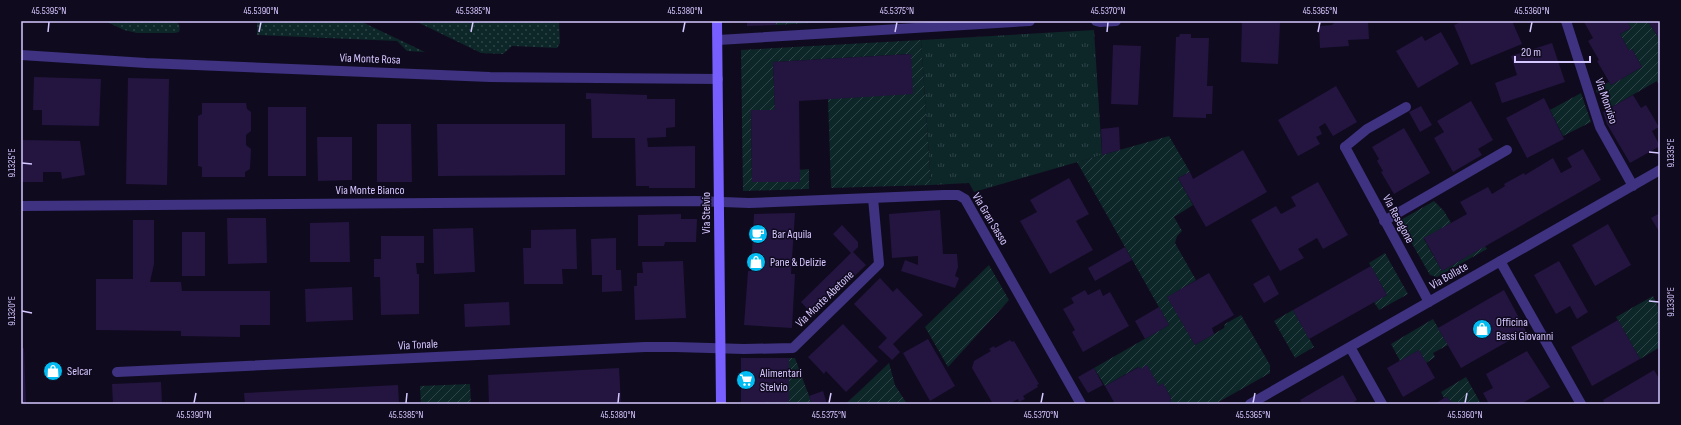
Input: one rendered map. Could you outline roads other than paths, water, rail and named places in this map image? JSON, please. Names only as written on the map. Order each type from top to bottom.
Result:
[{"type":"street","name":"Via Stelvio","points":[[718,21],[721,404]]},
{"type":"street","points":[[718,40],[895,26],[1030,21]]},
{"type":"street","points":[[1096,21],[1116,21]]},
{"type":"street","name":"Via Monviso","points":[[1566,21],[1600,127],[1633,186]]},
{"type":"street","name":"Via Monte Rosa","points":[[21,55],[146,63],[490,77],[718,79]]},
{"type":"street","name":"Via Resegone","points":[[1406,107],[1367,129],[1345,148],[1429,302]]},
{"type":"street","points":[[1384,221],[1507,150]]},
{"type":"street","name":"Via Bollate","points":[[1250,404],[1660,170]]},
{"type":"street","name":"Via Gran Sasso","points":[[719,202],[944,195],[964,197],[1081,404]]},
{"type":"street","name":"Via Monte Abetone","points":[[720,348],[744,350],[793,348],[877,267],[879,260],[873,198]]},
{"type":"street","name":"Via Monte Bianco","points":[[21,206],[719,202]]},
{"type":"street","points":[[1500,261],[1580,404]]},
{"type":"street","name":"Via Tonale","points":[[117,372],[645,347],[720,348]]},
{"type":"street","points":[[1350,347],[1382,404]]},
{"type":"place","name":"Bar Aquila","points":[[758,234]]},
{"type":"place","name":"Pane & Delizie","points":[[756,262]]},
{"type":"place","name":"Officina Bassi Giovanni","points":[[1482,329]]},
{"type":"place","name":"Selcar","points":[[53,371]]},
{"type":"place","name":"Alimentari Stelvio","points":[[746,380]]}]
